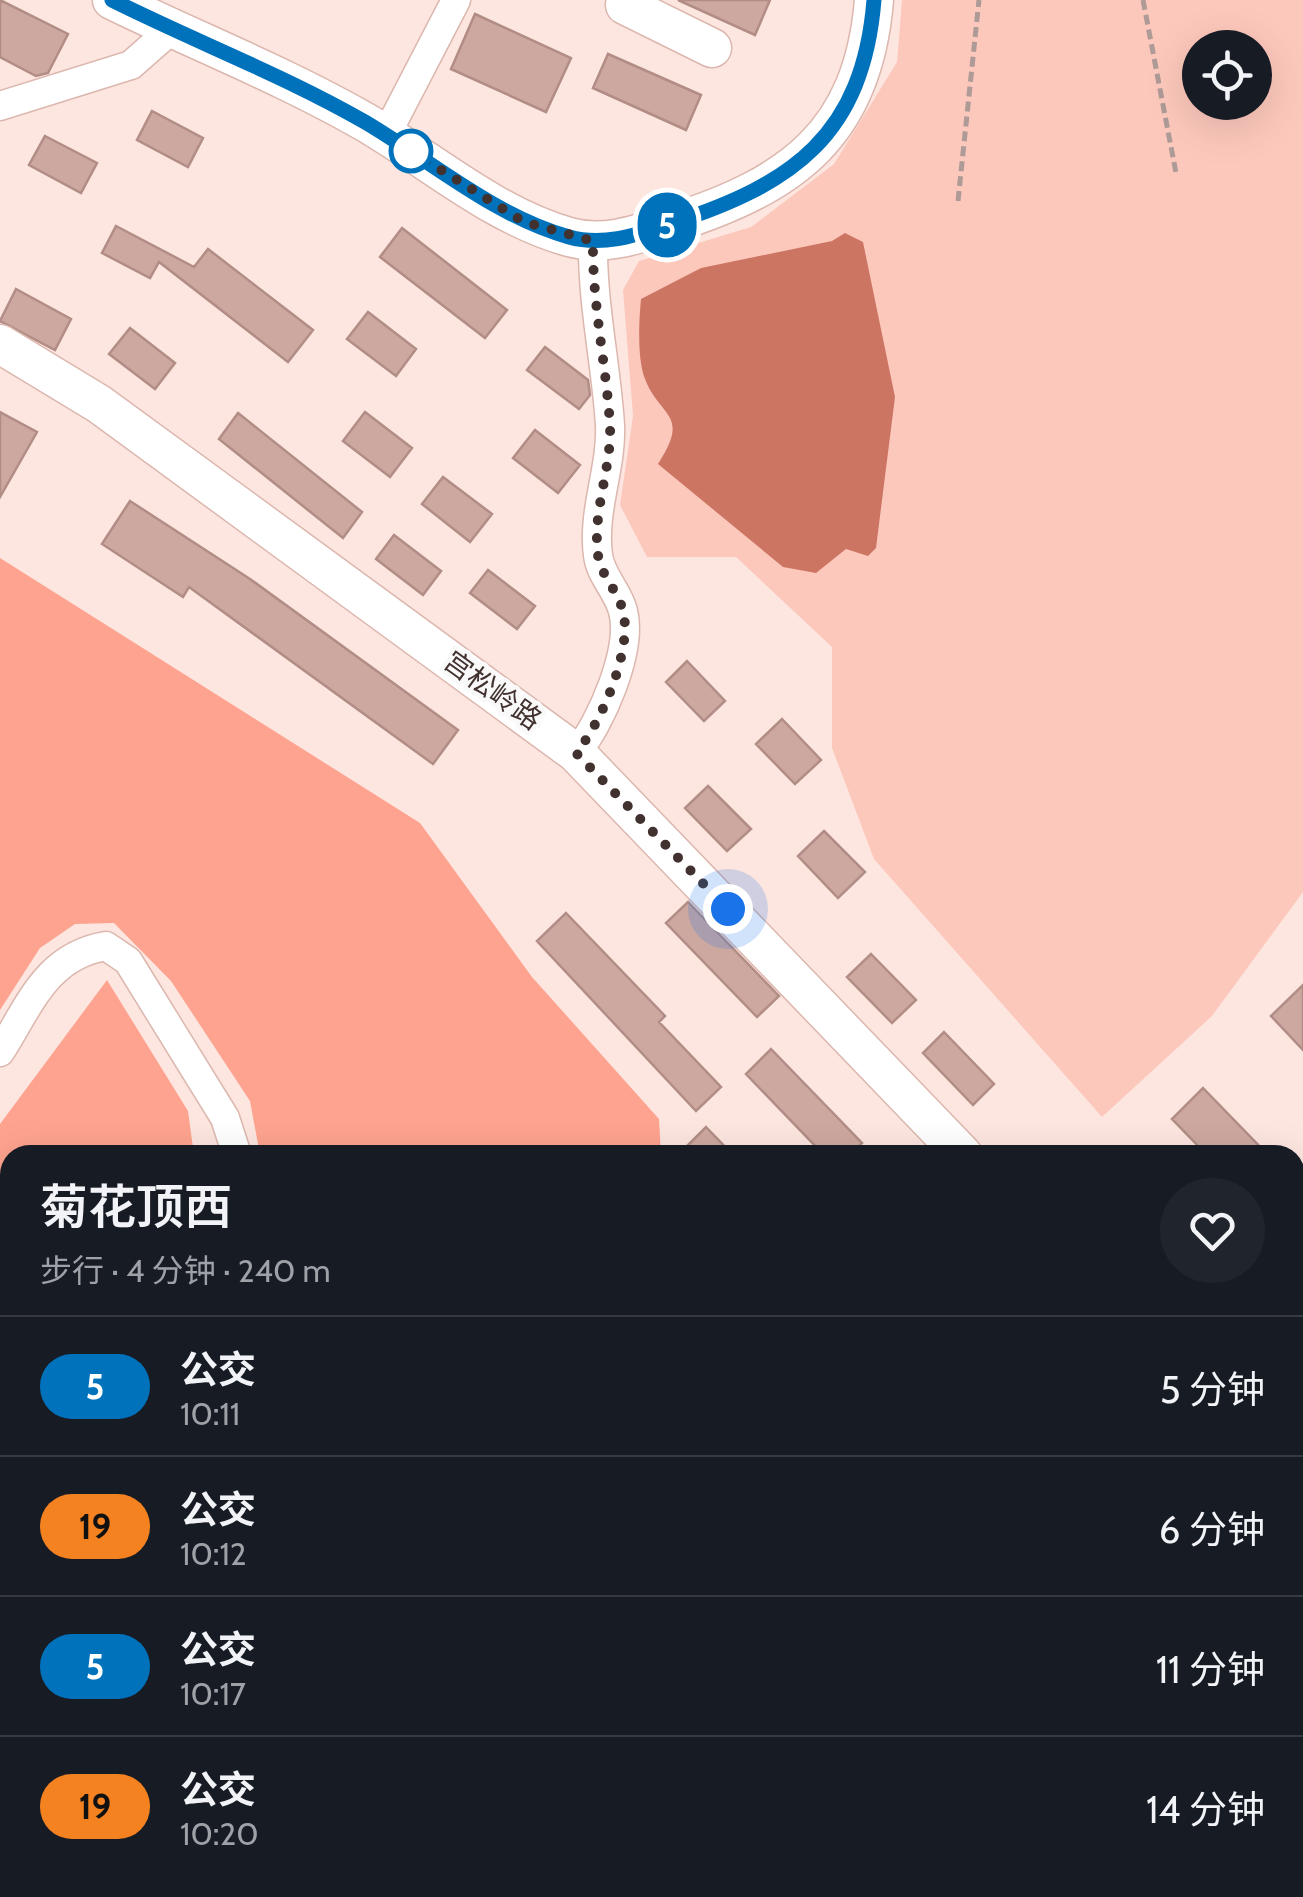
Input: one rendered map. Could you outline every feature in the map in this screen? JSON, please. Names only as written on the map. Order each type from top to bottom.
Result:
[{"type":"street","points":[[112,0],[161,16],[386,136],[524,222],[593,241],[623,240],[741,201],[801,165],[849,102],[871,36],[874,0]]},
{"type":"street","points":[[386,136],[456,0]]},
{"type":"street","points":[[626,0],[625,5],[712,48]]},
{"type":"street","points":[[0,106],[131,65],[161,16]]},
{"type":"street","points":[[576,753],[588,740],[621,663],[624,612],[598,557],[599,505],[610,429],[592,286],[593,241]]},
{"type":"street","name":"宫松岭路","points":[[0,344],[99,404],[576,753],[953,1145]]},
{"type":"street","points":[[0,1052],[56,965],[80,950],[106,946],[128,962],[138,977],[225,1118],[233,1145]]},
{"type":"path","points":[[958,201],[979,0]]},
{"type":"path","points":[[1143,0],[1176,173]]},
{"type":"shaded area","points":[[902,0],[1303,0],[1303,892],[1212,1016],[1102,1117],[874,859],[832,748],[832,647],[736,557],[647,557],[620,505],[633,416],[623,290],[639,261],[751,227],[834,164],[897,62]]},
{"type":"shaded area","points":[[845,233],[863,242],[895,397],[876,548],[868,556],[846,549],[816,573],[783,567],[658,464],[668,447],[672,425],[642,371],[641,299],[701,268],[832,241]]},
{"type":"shaded area","points":[[0,558],[420,823],[532,977],[659,1119],[660,1145],[258,1145],[250,1101],[171,981],[114,923],[75,924],[40,948],[0,1010]]},
{"type":"shaded area","points":[[107,980],[188,1111],[193,1145],[0,1145],[0,1124]]},
{"type":"building","points":[[0,0],[68,34],[48,73],[36,76],[0,57]]},
{"type":"building","points":[[678,0],[770,0],[755,35]]},
{"type":"building","points":[[475,14],[571,58],[546,112],[451,69]]},
{"type":"building","points":[[608,54],[701,95],[686,130],[593,88]]},
{"type":"building","points":[[152,111],[203,138],[188,167],[137,140]]},
{"type":"building","points":[[45,136],[97,163],[81,193],[29,165]]},
{"type":"building","points":[[116,226],[194,267],[208,249],[313,330],[288,362],[159,262],[150,278],[102,253]]},
{"type":"building","points":[[402,228],[507,310],[485,338],[380,257]]},
{"type":"building","points":[[16,289],[71,319],[55,350],[0,321]]},
{"type":"building","points":[[368,312],[416,349],[396,376],[347,339]]},
{"type":"building","points":[[130,328],[175,363],[155,389],[109,354]]},
{"type":"building","points":[[545,347],[588,380],[590,395],[579,409],[527,370]]},
{"type":"building","points":[[0,412],[37,432],[0,497]]},
{"type":"building","points":[[365,412],[412,448],[390,477],[343,441]]},
{"type":"building","points":[[238,413],[362,512],[343,538],[219,439]]},
{"type":"building","points":[[535,430],[580,465],[558,493],[513,458]]},
{"type":"building","points":[[443,477],[492,514],[470,542],[422,504]]},
{"type":"building","points":[[130,501],[250,579],[458,730],[433,764],[189,587],[183,597],[102,544]]},
{"type":"building","points":[[394,535],[441,571],[423,595],[376,559]]},
{"type":"building","points":[[488,570],[535,606],[517,629],[470,593]]},
{"type":"building","points":[[687,661],[725,701],[704,721],[666,682]]},
{"type":"building","points":[[782,719],[821,760],[795,784],[756,744]]},
{"type":"building","points":[[708,786],[751,829],[727,851],[685,808]]},
{"type":"building","points":[[824,831],[865,872],[838,898],[798,856]]},
{"type":"building","points":[[688,902],[779,996],[757,1017],[666,923]]},
{"type":"building","points":[[566,913],[665,1016],[659,1022],[721,1087],[696,1111],[537,941]]},
{"type":"building","points":[[871,954],[916,1000],[892,1023],[847,977]]},
{"type":"building","points":[[1303,985],[1303,1050],[1271,1016]]},
{"type":"building","points":[[944,1032],[994,1084],[973,1105],[923,1053]]},
{"type":"building","points":[[771,1049],[862,1143],[814,1145],[746,1074]]},
{"type":"building","points":[[1203,1088],[1258,1145],[1197,1145],[1172,1119]]},
{"type":"building","points":[[706,1127],[723,1145],[688,1145]]},
{"type":"bus line","name":"5","points":[[112,0],[227,51],[364,122],[524,222],[593,241],[623,240],[741,201],[801,165],[849,102],[871,36],[874,0]]},
{"type":"route","points":[[411,151],[524,222],[593,241],[592,286],[610,429],[599,505],[598,557],[624,612],[621,663],[588,740],[576,753],[728,909]]}]
